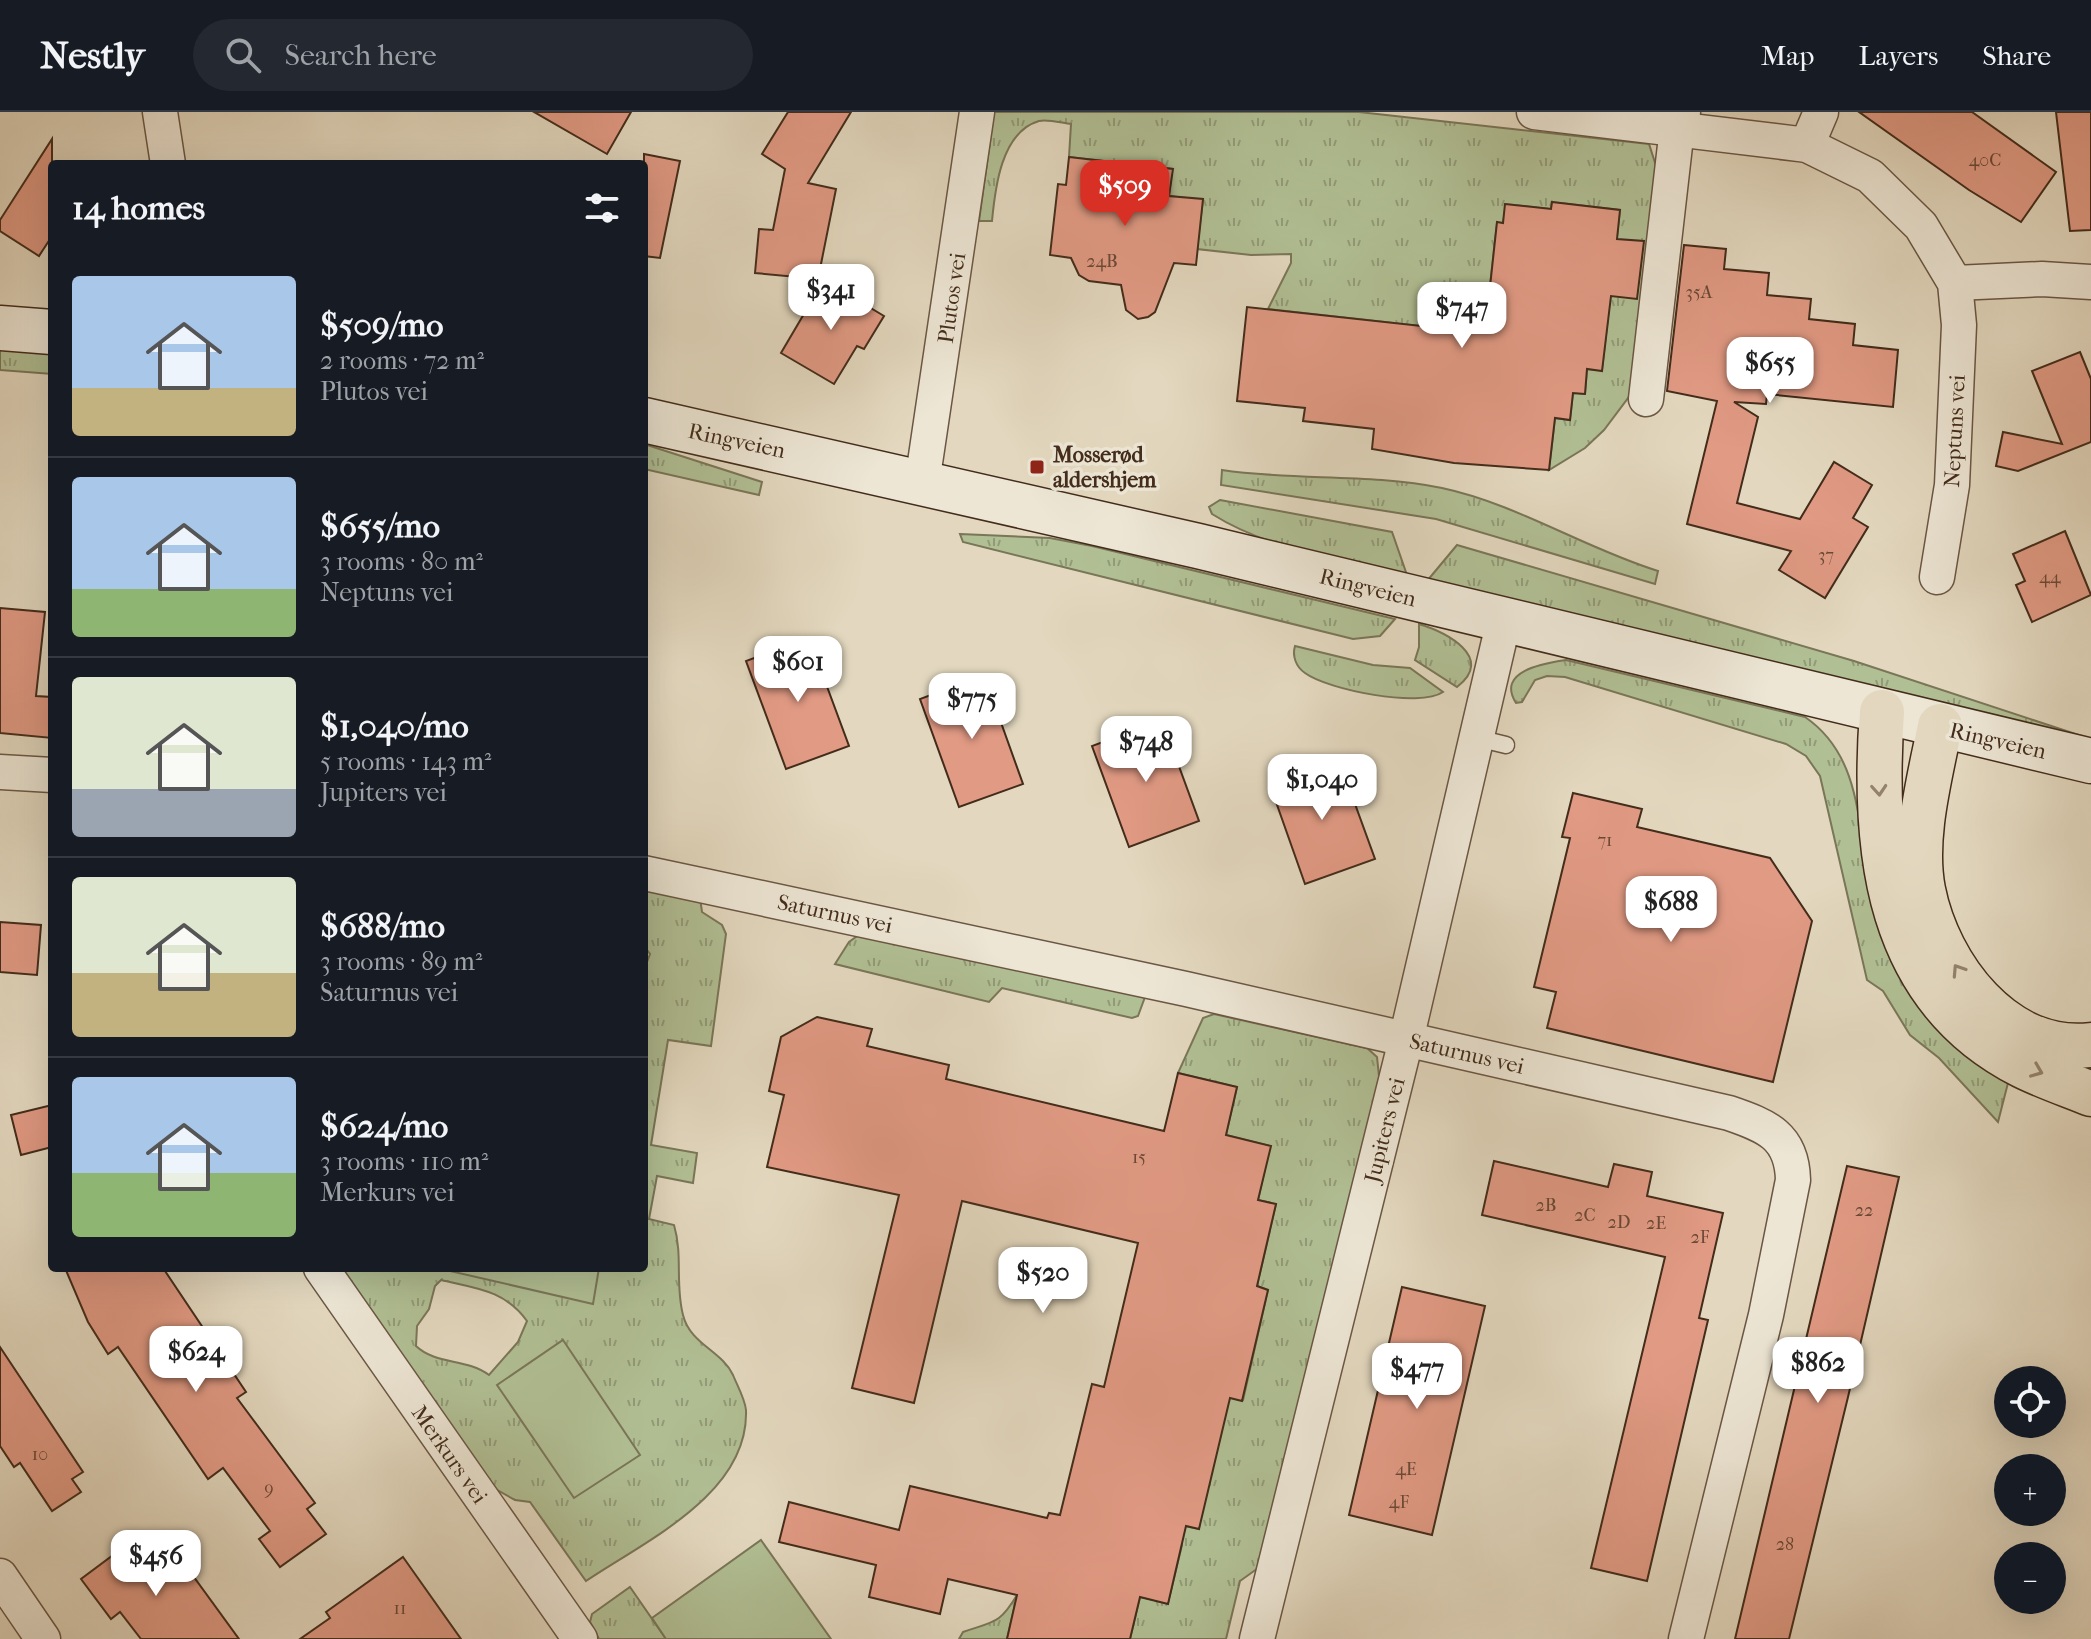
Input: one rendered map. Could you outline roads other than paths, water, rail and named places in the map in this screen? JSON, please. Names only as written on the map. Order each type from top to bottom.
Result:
[{"type":"main road","points":[[0,328],[48,332]]},
{"type":"main road","name":"Ringveien","points":[[648,421],[1504,620],[2091,761]]},
{"type":"main road","points":[[1882,712],[1878,767],[1886,883],[1904,935],[1928,984],[1967,1027],[2022,1065],[2091,1094]]},
{"type":"main road","points":[[1940,726],[1922,839],[1922,888],[1954,966],[1976,997],[2004,1022],[2033,1036],[2071,1047],[2091,1045]]},
{"type":"street","points":[[160,112],[167,160]]},
{"type":"street","name":"Plutos vei","points":[[922,483],[977,112]]},
{"type":"street","name":"Neptuns vei","points":[[1534,112],[1680,120],[1807,145],[1870,176],[1921,226],[1955,283],[1959,325],[1952,485],[1937,577]]},
{"type":"street","points":[[1807,145],[1821,112]]},
{"type":"street","points":[[1646,399],[1680,120]]},
{"type":"street","points":[[1955,283],[2042,279],[2091,282]]},
{"type":"street","name":"Jupiters vei","points":[[1257,1639],[1406,1040],[1492,742],[1504,620]]},
{"type":"street","points":[[0,772],[48,775]]},
{"type":"street","name":"Saturnus vei","points":[[648,874],[1406,1040],[1729,1113],[1762,1124],[1782,1142],[1792,1158],[1793,1180],[1766,1315],[1686,1639]]},
{"type":"street","name":"Merkurs vei","points":[[324,1272],[580,1639]]},
{"type":"street","points":[[0,1576],[43,1639]]},
{"type":"place","name":"Mosserød aldershjem","points":[[1037,467]]}]
